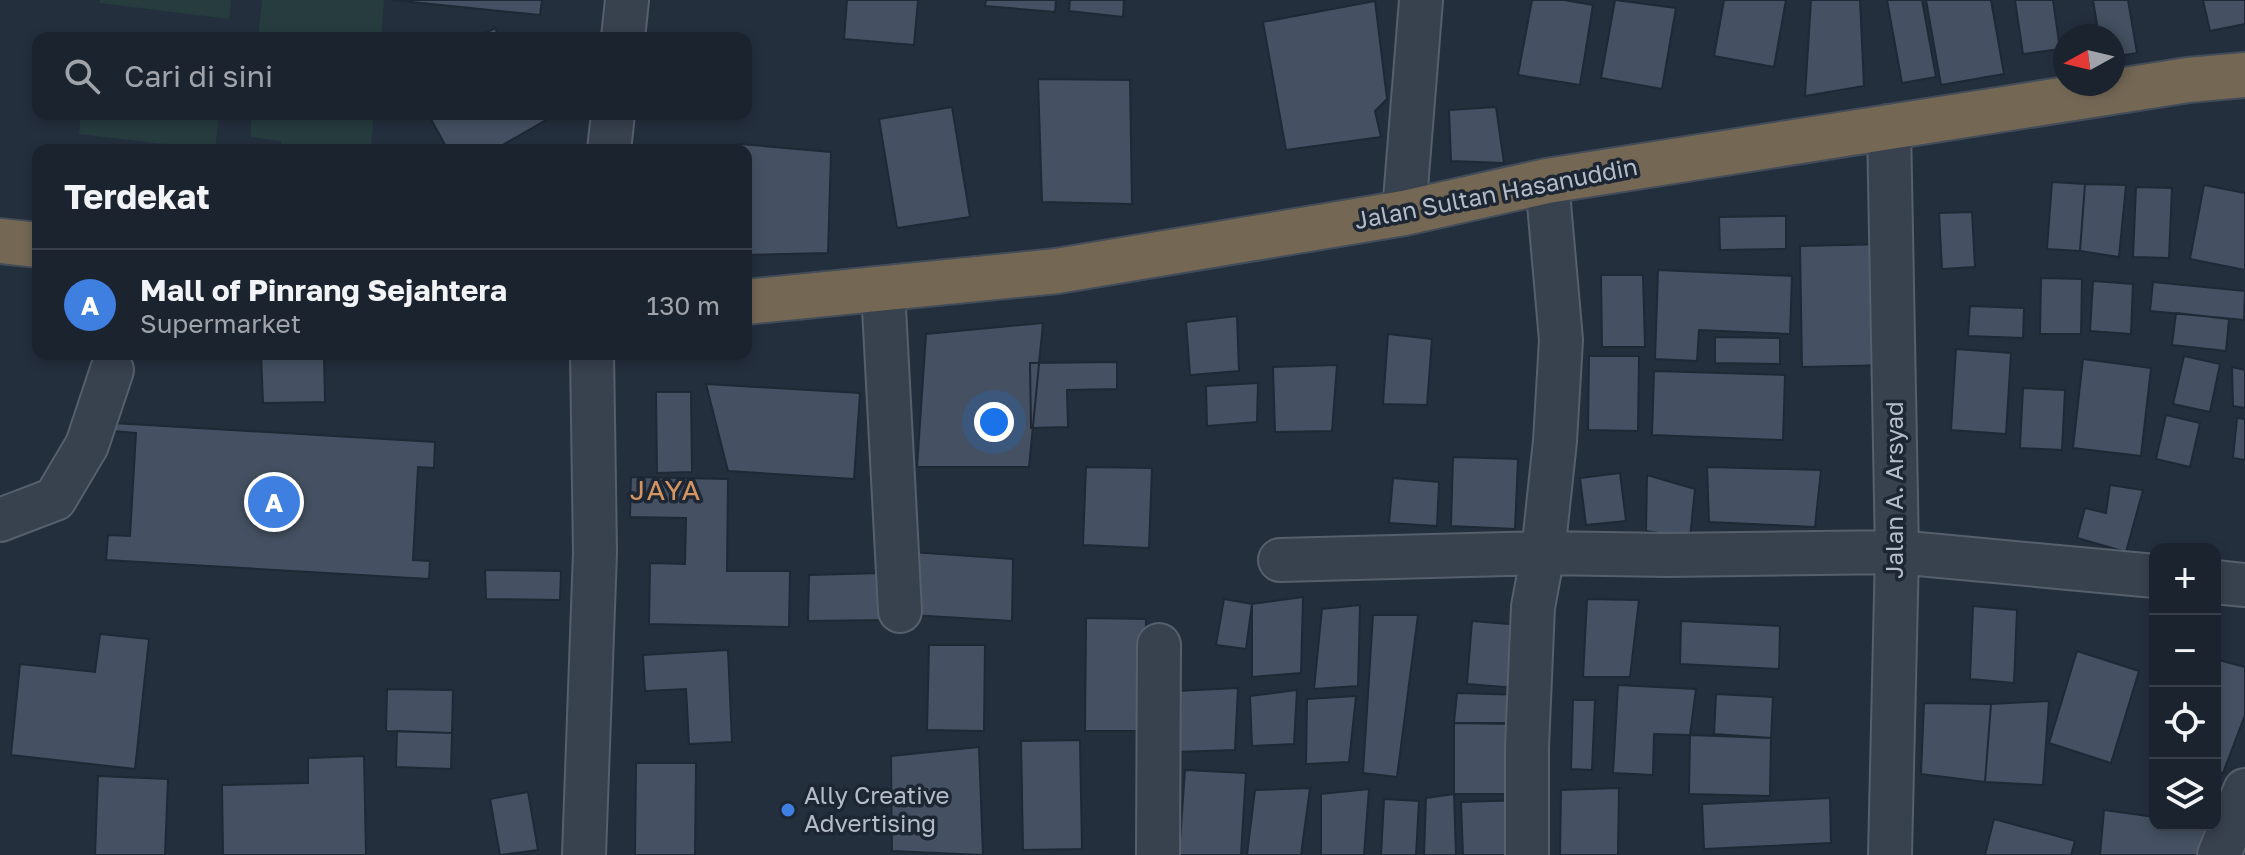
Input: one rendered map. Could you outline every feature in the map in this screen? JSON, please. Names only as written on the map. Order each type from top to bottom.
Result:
[{"type":"highway","name":"Jalan Sultan Hasanuddin","points":[[752,301],[1057,271],[1404,213],[1547,181],[2188,80],[2245,75]]},
{"type":"highway","points":[[0,241],[32,244]]},
{"type":"street","points":[[624,32],[627,0]]},
{"type":"street","points":[[1404,213],[1421,0]]},
{"type":"street","points":[[610,144],[612,120]]},
{"type":"street","name":"Jalan A. Arsyad","points":[[1889,126],[1897,552],[1890,855]]},
{"type":"street","points":[[1527,855],[1527,747],[1533,607],[1543,553],[1555,441],[1561,340],[1547,181]]},
{"type":"street","points":[[0,241],[0,256]]},
{"type":"street","points":[[883,289],[900,611]]},
{"type":"street","points":[[584,855],[595,552],[592,360]]},
{"type":"street","points":[[0,520],[55,499],[87,445],[112,370]]},
{"type":"street","points":[[1280,560],[1543,553],[1897,552],[2149,575]]},
{"type":"street","points":[[2221,583],[2245,585]]},
{"type":"street","points":[[1158,855],[1159,645]]},
{"type":"street","points":[[2219,855],[2245,790]]},
{"type":"green space","points":[[100,0],[231,0],[229,19],[100,3]]},
{"type":"green space","points":[[262,0],[384,0],[381,32],[259,32]]},
{"type":"green space","points":[[80,120],[218,120],[216,144],[164,144],[79,134]]},
{"type":"green space","points":[[251,120],[373,120],[371,144],[281,144],[281,141],[250,137]]},
{"type":"building","points":[[392,0],[542,0],[540,15]]},
{"type":"building","points":[[847,0],[918,0],[914,45],[844,39]]},
{"type":"building","points":[[986,0],[1056,0],[1055,12],[985,6]]},
{"type":"building","points":[[1070,0],[1124,0],[1123,17],[1069,11]]},
{"type":"building","points":[[1532,0],[1564,0],[1593,5],[1580,85],[1518,75]]},
{"type":"building","points":[[1615,0],[1676,8],[1662,89],[1601,78]]},
{"type":"building","points":[[1724,0],[1786,0],[1774,67],[1714,56]]},
{"type":"building","points":[[1811,0],[1860,0],[1864,86],[1805,96]]},
{"type":"building","points":[[1887,0],[1922,0],[1936,77],[1902,83]]},
{"type":"building","points":[[1926,0],[1991,0],[2004,74],[1941,85]]},
{"type":"building","points":[[2015,0],[2053,0],[2056,24],[2053,24],[2053,50],[2023,54]]},
{"type":"building","points":[[2093,0],[2128,0],[2137,53],[2125,55],[2125,24],[2097,24]]},
{"type":"building","points":[[2203,0],[2245,0],[2245,24],[2210,31]]},
{"type":"building","points":[[1375,1],[1387,99],[1375,111],[1381,137],[1286,150],[1263,22]]},
{"type":"building","points":[[1038,79],[1130,80],[1132,204],[1042,202]]},
{"type":"building","points":[[952,107],[970,217],[897,228],[879,119]]},
{"type":"building","points":[[1496,107],[1504,163],[1451,161],[1449,110]]},
{"type":"building","points":[[431,120],[546,120],[504,144],[445,144]]},
{"type":"building","points":[[752,145],[831,152],[828,253],[752,255]]},
{"type":"building","points":[[2052,182],[2085,184],[2080,251],[2047,249]]},
{"type":"building","points":[[2085,184],[2126,185],[2119,257],[2080,251]]},
{"type":"building","points":[[2204,185],[2245,193],[2245,270],[2190,259]]},
{"type":"building","points":[[2136,187],[2172,188],[2169,258],[2133,257]]},
{"type":"building","points":[[1972,212],[1975,267],[1942,269],[1939,213]]},
{"type":"building","points":[[1786,216],[1786,249],[1720,250],[1719,217]]},
{"type":"building","points":[[1887,244],[1890,365],[1802,367],[1800,246]]},
{"type":"building","points":[[1658,270],[1792,276],[1790,334],[1699,330],[1697,361],[1655,359]]},
{"type":"building","points":[[1601,275],[1643,275],[1645,347],[1602,347]]},
{"type":"building","points":[[2041,278],[2082,279],[2081,334],[2040,334]]},
{"type":"building","points":[[2093,281],[2133,284],[2131,334],[2090,331]]},
{"type":"building","points":[[2153,282],[2245,291],[2244,320],[2150,311]]},
{"type":"building","points":[[1970,306],[2024,308],[2023,338],[1968,336]]},
{"type":"building","points":[[2176,313],[2229,319],[2226,351],[2172,345]]},
{"type":"building","points":[[1237,316],[1239,371],[1190,375],[1186,322]]},
{"type":"building","points":[[1043,323],[1029,467],[917,467],[926,334]]},
{"type":"building","points":[[1388,334],[1432,339],[1427,405],[1383,404]]},
{"type":"building","points":[[1715,337],[1780,338],[1780,364],[1715,363]]},
{"type":"building","points":[[1956,349],[2011,353],[2006,434],[1951,430]]},
{"type":"building","points":[[1589,356],[1639,356],[1638,431],[1588,430]]},
{"type":"building","points":[[2184,356],[2220,364],[2210,412],[2173,404]]},
{"type":"building","points":[[2083,359],[2151,368],[2141,456],[2073,448]]},
{"type":"building","points":[[261,360],[324,360],[325,402],[263,403]]},
{"type":"building","points":[[1117,362],[1117,389],[1067,390],[1068,427],[1031,428],[1030,363]]},
{"type":"building","points":[[1337,365],[1332,431],[1275,432],[1273,367]]},
{"type":"building","points":[[2232,367],[2245,370],[2245,408],[2233,406]]},
{"type":"building","points":[[1654,371],[1785,375],[1783,440],[1652,435]]},
{"type":"building","points":[[1258,383],[1257,422],[1207,426],[1206,386]]},
{"type":"building","points":[[706,384],[860,393],[854,479],[728,471]]},
{"type":"building","points":[[2023,388],[2065,390],[2062,450],[2020,448]]},
{"type":"building","points":[[656,392],[691,392],[692,472],[657,473]]},
{"type":"building","points":[[2166,415],[2200,423],[2190,467],[2156,459]]},
{"type":"building","points":[[2237,418],[2245,419],[2245,460],[2233,458]]},
{"type":"building","points":[[113,423],[435,442],[434,468],[418,467],[413,560],[430,561],[429,579],[106,560],[108,535],[130,536],[136,433],[112,431]]},
{"type":"building","points":[[1453,457],[1518,459],[1515,529],[1451,526]]},
{"type":"building","points":[[1086,467],[1152,468],[1149,548],[1083,545]]},
{"type":"building","points":[[1707,467],[1821,470],[1815,527],[1709,522]]},
{"type":"building","points":[[1620,473],[1626,521],[1586,525],[1580,478]]},
{"type":"building","points":[[1647,475],[1695,489],[1690,538],[1646,531]]},
{"type":"building","points":[[631,477],[728,479],[727,571],[790,571],[789,627],[649,624],[650,563],[685,564],[686,518],[630,517]]},
{"type":"building","points":[[1393,478],[1439,482],[1437,526],[1389,523]]},
{"type":"building","points":[[2110,485],[2143,490],[2126,552],[2077,538],[2085,508],[2106,513]]},
{"type":"building","points":[[912,552],[1013,559],[1012,621],[911,615]]},
{"type":"building","points":[[485,570],[561,571],[560,600],[486,599]]},
{"type":"building","points":[[882,573],[883,620],[808,621],[809,575]]},
{"type":"building","points":[[1303,597],[1301,673],[1252,677],[1252,604]]},
{"type":"building","points":[[1224,599],[1252,604],[1246,649],[1216,645]]},
{"type":"building","points":[[1587,599],[1639,600],[1630,677],[1583,677]]},
{"type":"building","points":[[1360,605],[1358,686],[1314,689],[1322,609]]},
{"type":"building","points":[[1973,606],[2017,610],[2014,683],[1970,679]]},
{"type":"building","points":[[1373,615],[1418,615],[1397,777],[1363,773]]},
{"type":"building","points":[[1086,618],[1146,619],[1144,731],[1085,731]]},
{"type":"building","points":[[1472,621],[1521,625],[1516,688],[1467,684]]},
{"type":"building","points":[[1681,621],[1780,626],[1779,669],[1680,664]]},
{"type":"building","points":[[100,634],[149,639],[135,769],[11,755],[20,664],[95,672]]},
{"type":"building","points":[[929,645],[985,645],[984,731],[927,730]]},
{"type":"building","points":[[728,650],[732,742],[689,744],[686,689],[645,691],[643,655]]},
{"type":"building","points":[[2077,651],[2139,671],[2111,763],[2049,743]]},
{"type":"building","points":[[2221,661],[2245,667],[2245,715],[2223,773]]},
{"type":"building","points":[[1618,685],[1696,689],[1690,735],[1654,734],[1653,775],[1613,773]]},
{"type":"building","points":[[1238,688],[1235,750],[1175,752],[1176,691]]},
{"type":"building","points":[[387,689],[453,690],[452,733],[386,731]]},
{"type":"building","points":[[1297,690],[1294,744],[1252,746],[1250,696]]},
{"type":"building","points":[[1457,693],[1523,695],[1523,723],[1454,723]]},
{"type":"building","points":[[1716,694],[1773,697],[1771,738],[1714,734]]},
{"type":"building","points":[[1356,696],[1349,762],[1306,764],[1307,699]]},
{"type":"building","points":[[1573,700],[1595,700],[1592,770],[1571,769]]},
{"type":"building","points":[[2049,701],[2043,785],[1985,782],[1991,704]]},
{"type":"building","points":[[1924,703],[1991,704],[1985,782],[1921,774]]},
{"type":"building","points":[[1454,723],[1511,724],[1510,794],[1454,794]]},
{"type":"building","points":[[397,731],[452,733],[451,769],[396,767]]},
{"type":"building","points":[[1690,735],[1771,738],[1770,796],[1689,794]]},
{"type":"building","points":[[1080,740],[1082,849],[1023,850],[1021,741]]},
{"type":"building","points":[[979,747],[983,855],[892,851],[891,756]]},
{"type":"building","points":[[364,756],[366,855],[223,855],[222,785],[308,783],[308,758]]},
{"type":"building","points":[[636,763],[696,763],[695,855],[635,855]]},
{"type":"building","points":[[1185,770],[1246,773],[1241,855],[1179,855]]},
{"type":"building","points":[[98,776],[168,779],[165,855],[95,855]]},
{"type":"building","points":[[1310,788],[1301,855],[1247,855],[1255,790]]},
{"type":"building","points":[[1619,788],[1618,855],[1560,855],[1561,790]]},
{"type":"building","points":[[1369,789],[1364,855],[1321,855],[1321,794]]},
{"type":"building","points":[[528,792],[538,850],[500,855],[490,799]]},
{"type":"building","points":[[1454,794],[1456,855],[1424,855],[1426,798]]},
{"type":"building","points":[[1830,798],[1831,843],[1704,849],[1702,804]]},
{"type":"building","points":[[1384,799],[1419,801],[1416,855],[1381,855]]},
{"type":"building","points":[[1524,800],[1517,855],[1463,855],[1461,802]]},
{"type":"building","points":[[2104,810],[2149,816],[2149,831],[2208,831],[2198,855],[2100,855]]},
{"type":"building","points":[[1994,819],[2075,841],[2071,855],[1985,855]]},
{"type":"place","name":"Mall of Pinrang Sejahtera","points":[[274,502]]},
{"type":"place","name":"Ally Creative Advertising","points":[[788,810]]},
{"type":"district","name":"JAYA","points":[[666,490]]}]
